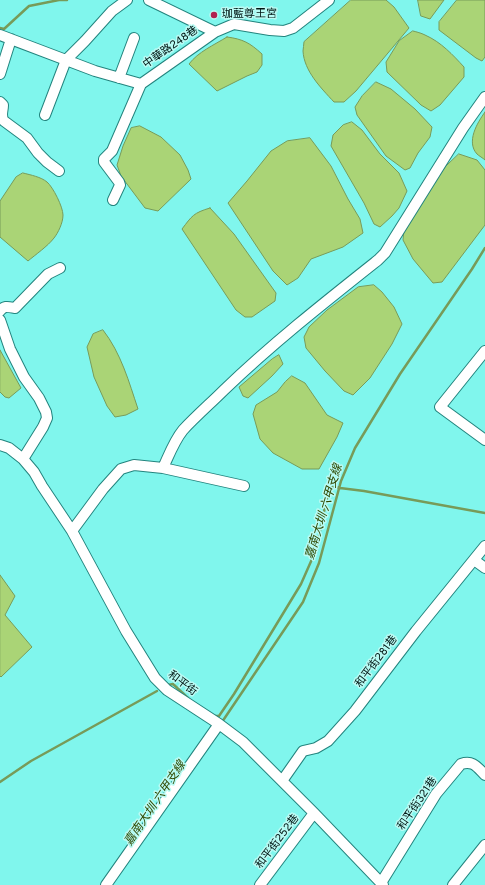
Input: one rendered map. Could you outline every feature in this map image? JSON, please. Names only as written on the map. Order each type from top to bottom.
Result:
[{"type":"street","points":[[45,115],[66,60],[112,11],[127,0]]},
{"type":"street","points":[[149,0],[216,32]]},
{"type":"street","name":"中華路248巷","points":[[0,35],[95,71],[141,84],[216,32],[234,24],[284,31],[293,28],[329,0]]},
{"type":"street","points":[[119,78],[134,38]]},
{"type":"street","points":[[0,74],[11,39]]},
{"type":"street","points":[[113,200],[120,185],[104,162],[104,159],[112,151],[141,84]]},
{"type":"street","points":[[163,468],[175,443],[194,418],[246,369],[385,253],[463,128],[485,97]]},
{"type":"street","points":[[0,102],[3,105],[2,119],[27,138],[38,153],[59,171]]},
{"type":"street","points":[[0,311],[6,306],[15,308],[48,274],[60,268]]},
{"type":"street","points":[[0,320],[10,349],[24,377],[42,402],[47,418],[43,428],[23,459]]},
{"type":"street","points":[[485,351],[440,407],[485,440]]},
{"type":"street","name":"和平街","points":[[0,445],[9,448],[23,459],[34,472],[72,531],[126,631],[155,678],[167,690],[219,724],[243,742],[382,884]]},
{"type":"street","points":[[72,531],[103,489],[121,469],[134,465],[163,468],[244,486]]},
{"type":"street","name":"和平街281巷","points":[[282,781],[303,751],[316,748],[328,741],[355,711],[416,631],[485,546]]},
{"type":"street","points":[[474,560],[485,568]]},
{"type":"street","points":[[106,885],[219,724]]},
{"type":"street","name":"和平街321巷","points":[[382,884],[436,794],[461,764],[467,762],[474,764],[485,775]]},
{"type":"street","name":"和平街252巷","points":[[260,885],[314,813]]},
{"type":"street","points":[[453,885],[485,846]]},
{"type":"shaded area","points":[[351,0],[386,0],[394,7],[409,28],[356,91],[344,102],[334,102],[314,79],[306,65],[303,51],[304,42]]},
{"type":"shaded area","points":[[418,0],[444,0],[430,19],[421,16]]},
{"type":"shaded area","points":[[457,0],[485,0],[485,57],[482,61],[439,30],[439,22]]},
{"type":"shaded area","points":[[413,31],[424,34],[436,41],[451,53],[464,67],[464,77],[440,105],[431,111],[421,105],[387,72],[386,62],[399,41]]},
{"type":"shaded area","points":[[227,37],[242,40],[254,47],[262,54],[262,65],[257,72],[217,91],[189,64],[202,52]]},
{"type":"shaded area","points":[[376,82],[391,89],[415,109],[432,127],[430,137],[418,153],[410,168],[405,170],[386,156],[357,115],[355,107],[362,96]]},
{"type":"shaded area","points":[[485,112],[485,160],[477,154],[472,144],[476,127]]},
{"type":"shaded area","points":[[352,122],[362,130],[380,154],[399,173],[407,191],[399,208],[380,227],[374,224],[364,203],[331,146],[333,135],[343,125]]},
{"type":"shaded area","points":[[140,126],[161,137],[180,155],[191,179],[158,211],[145,208],[121,176],[117,165],[131,128]]},
{"type":"shaded area","points":[[310,138],[331,166],[360,219],[363,233],[343,247],[311,259],[298,278],[287,285],[273,271],[228,203],[271,151],[287,141]]},
{"type":"shaded area","points":[[459,154],[477,160],[485,170],[485,225],[442,282],[433,283],[413,259],[403,240],[404,229],[422,199],[445,167]]},
{"type":"shaded area","points":[[23,173],[36,176],[47,182],[60,202],[63,211],[60,228],[54,238],[28,261],[0,237],[0,201],[16,177]]},
{"type":"shaded area","points":[[210,208],[234,234],[276,293],[275,301],[252,317],[245,317],[236,310],[182,229],[193,216]]},
{"type":"shaded area","points":[[374,285],[382,292],[394,307],[402,324],[392,344],[370,378],[353,395],[344,391],[325,371],[306,348],[304,337],[309,327],[327,310],[358,287]]},
{"type":"shaded area","points":[[103,330],[120,358],[138,409],[126,415],[115,417],[107,406],[94,377],[87,347],[93,334]]},
{"type":"shaded area","points":[[0,350],[21,388],[9,398],[5,397],[0,392]]},
{"type":"shaded area","points":[[279,355],[283,364],[248,398],[243,396],[239,387],[272,359]]},
{"type":"shaded area","points":[[292,376],[305,383],[327,415],[343,423],[319,469],[302,469],[273,453],[260,439],[253,414],[256,405],[277,392]]},
{"type":"shaded area","points":[[0,575],[15,596],[5,615],[32,647],[1,677],[0,676]]},
{"type":"waterway","points":[[0,28],[4,29],[29,6],[59,0],[67,0]]},
{"type":"waterway","name":"嘉南大圳 六甲支線","points":[[222,722],[303,602],[319,563],[341,481],[355,448],[400,374],[485,248]]},
{"type":"waterway","points":[[213,716],[219,716],[234,694],[301,584],[316,550],[326,502],[332,487],[364,491],[485,513]]},
{"type":"waterway","points":[[168,685],[173,684],[188,698]]},
{"type":"waterway","points":[[0,782],[31,761],[157,691]]},
{"type":"place","name":"珈藍尊王宮","points":[[214,15]]}]
